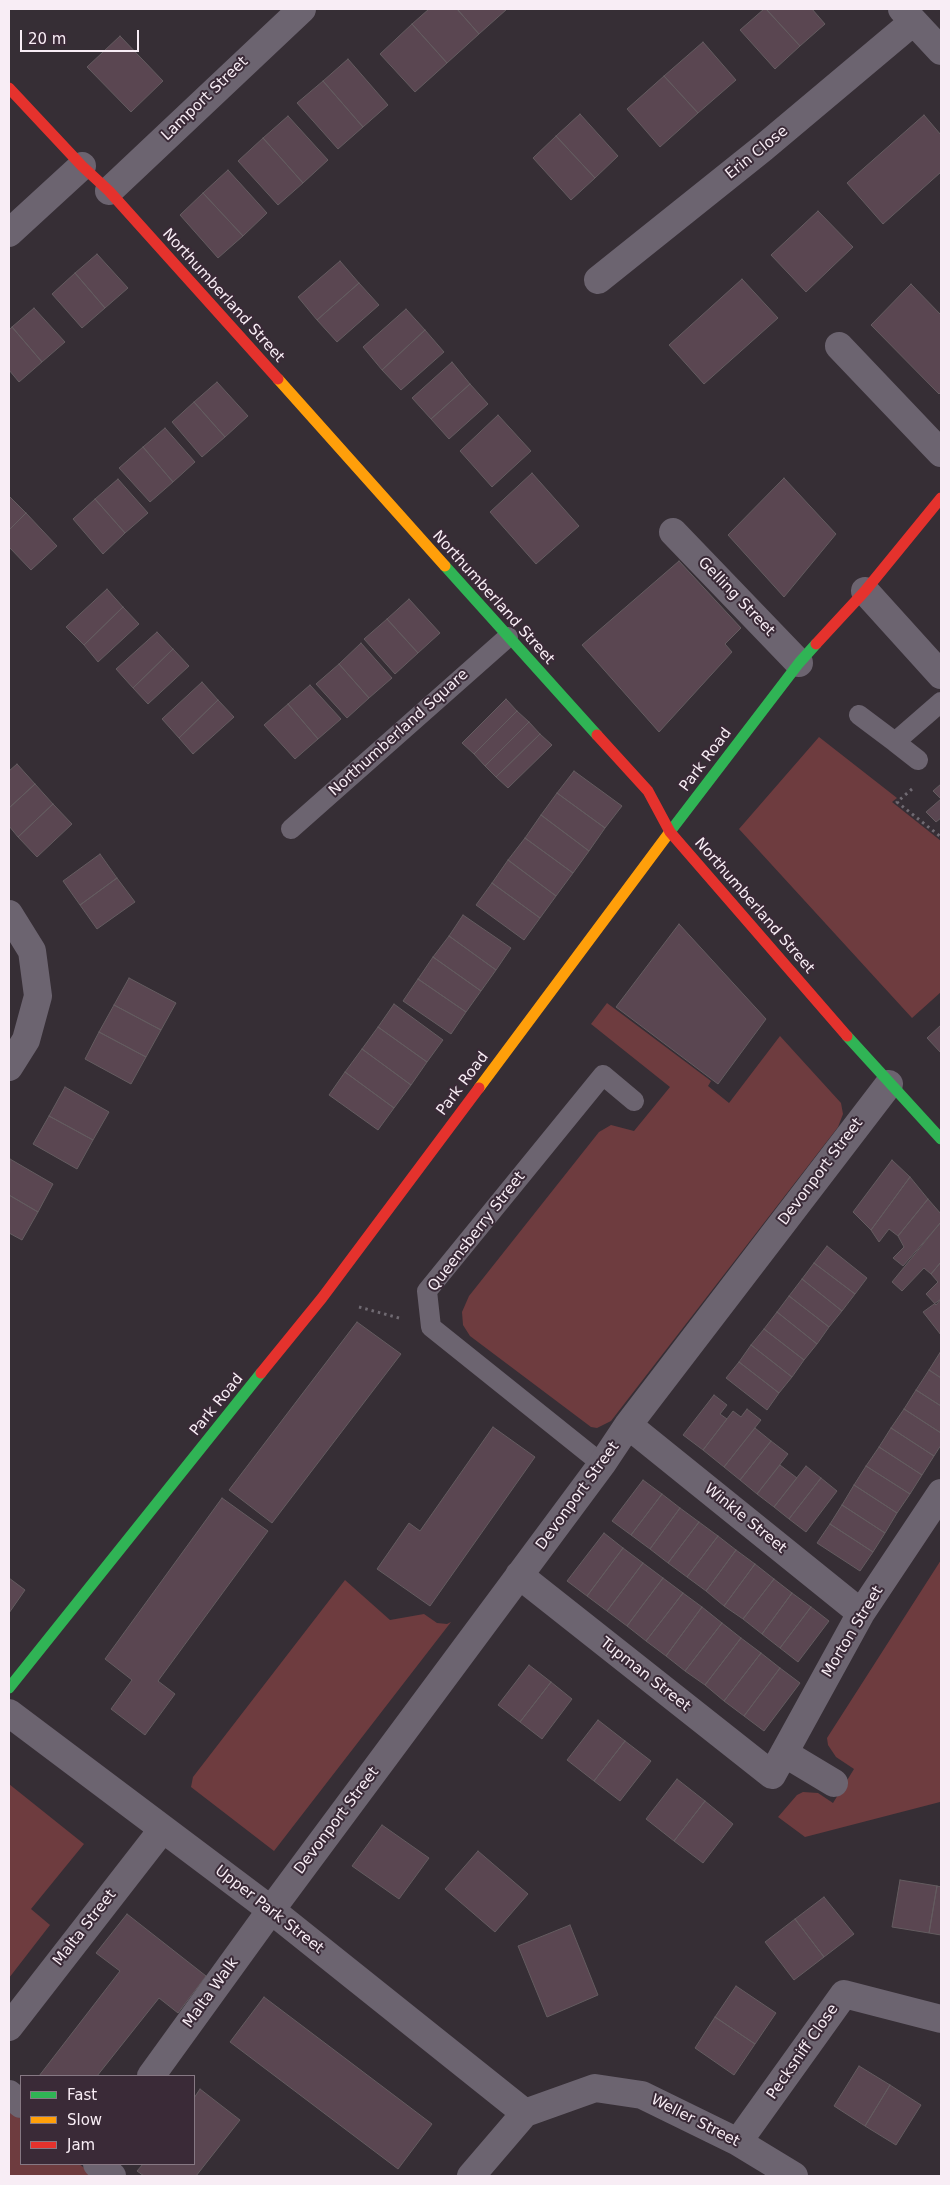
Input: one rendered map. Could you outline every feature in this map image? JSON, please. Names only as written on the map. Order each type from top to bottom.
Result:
[{"type":"main road","name":"Northumberland Street","points":[[9,88],[82,166],[109,191],[648,791],[670,832],[889,1084],[941,1139]]},
{"type":"main road","name":"Park Road","points":[[9,1688],[322,1298],[670,832],[799,663],[865,590],[941,498]]},
{"type":"street","name":"Lamport Street","points":[[109,191],[302,9]]},
{"type":"street","points":[[908,15],[941,51]]},
{"type":"street","name":"Erin Close","points":[[598,280],[763,148],[908,15]]},
{"type":"street","points":[[9,234],[82,166]]},
{"type":"street","points":[[839,346],[941,453]]},
{"type":"street","name":"Gelling Street","points":[[673,532],[799,663]]},
{"type":"street","points":[[865,590],[941,675]]},
{"type":"street","points":[[9,914],[32,951],[38,996],[26,1040],[9,1067]]},
{"type":"street","name":"Devonport Street","points":[[271,1910],[602,1464],[628,1425],[889,1084]]},
{"type":"street","name":"Winkle Street","points":[[628,1425],[861,1613]]},
{"type":"street","name":"Morton Street","points":[[778,1764],[861,1613],[941,1493]]},
{"type":"street","name":"Tupman Street","points":[[519,1575],[778,1764],[834,1783]]},
{"type":"street","name":"Upper Park Street","points":[[9,1713],[162,1830],[271,1910],[525,2113]]},
{"type":"street","name":"Malta Street","points":[[9,2027],[162,1830]]},
{"type":"street","name":"Malta Walk","points":[[152,2075],[271,1910]]},
{"type":"street","name":"Pecksniff Close","points":[[738,2142],[844,1994],[941,2019]]},
{"type":"street","name":"Weller Street","points":[[471,2176],[525,2113],[595,2088],[642,2095],[738,2142],[794,2176]]},
{"type":"street","points":[[9,2094],[20,2103]]},
{"type":"street","points":[[98,2165],[112,2176]]},
{"type":"lane","name":"Northumberland Square","points":[[291,829],[508,637]]},
{"type":"lane","points":[[895,742],[941,702]]},
{"type":"lane","points":[[859,715],[918,760]]},
{"type":"lane","name":"Queensberry Street","points":[[430,1327],[426,1291],[603,1075],[634,1101]]},
{"type":"lane","points":[[430,1327],[602,1464]]},
{"type":"path","points":[[919,784],[897,802],[941,837]]},
{"type":"path","points":[[322,1298],[430,1327]]},
{"type":"shaded area","points":[[819,737],[897,798],[892,802],[941,841],[941,992],[912,1018],[739,829]]},
{"type":"shaded area","points":[[607,1003],[711,1081],[708,1086],[729,1103],[780,1036],[841,1103],[843,1114],[838,1127],[611,1421],[597,1428],[591,1427],[470,1336],[463,1325],[462,1312],[469,1296],[599,1132],[611,1125],[634,1131],[670,1087],[591,1024]]},
{"type":"shaded area","points":[[941,1560],[940,1802],[805,1837],[778,1817],[797,1795],[803,1792],[818,1793],[833,1803],[854,1769],[836,1757],[828,1745],[827,1738]]},
{"type":"shaded area","points":[[345,1580],[390,1620],[424,1614],[437,1623],[447,1624],[451,1622],[274,1851],[191,1787],[193,1777]]},
{"type":"shaded area","points":[[9,1784],[84,1844],[31,1909],[50,1925],[9,1978]]},
{"type":"shaded area","points":[[9,2110],[20,2118],[20,2165],[80,2165],[95,2176],[9,2176]]},
{"type":"building","points":[[429,9],[457,9],[479,34],[447,63],[412,24]]},
{"type":"building","points":[[457,9],[507,9],[479,34]]},
{"type":"building","points":[[764,9],[800,46],[775,69],[740,30]]},
{"type":"building","points":[[766,9],[812,9],[825,24],[800,46]]},
{"type":"building","points":[[412,24],[447,63],[415,92],[380,54]]},
{"type":"building","points":[[120,36],[163,81],[131,112],[87,67]]},
{"type":"building","points":[[703,42],[736,80],[698,113],[664,76]]},
{"type":"building","points":[[348,59],[388,105],[363,127],[323,81]]},
{"type":"building","points":[[664,76],[698,113],[660,147],[627,109]]},
{"type":"building","points":[[323,81],[363,127],[338,149],[297,103]]},
{"type":"building","points":[[580,114],[618,156],[595,178],[556,136]]},
{"type":"building","points":[[924,115],[941,135],[941,172],[883,224],[847,183]]},
{"type":"building","points":[[288,116],[328,160],[303,183],[263,138]]},
{"type":"building","points":[[556,136],[595,178],[571,200],[533,158]]},
{"type":"building","points":[[263,138],[303,183],[278,205],[238,161]]},
{"type":"building","points":[[228,170],[267,213],[243,236],[203,193]]},
{"type":"building","points":[[203,193],[243,236],[218,258],[180,215]]},
{"type":"building","points":[[818,211],[853,247],[806,292],[771,255]]},
{"type":"building","points":[[97,254],[128,288],[105,308],[75,273]]},
{"type":"building","points":[[340,261],[359,283],[317,320],[298,297]]},
{"type":"building","points":[[75,273],[105,308],[82,328],[52,294]]},
{"type":"building","points":[[742,279],[778,318],[704,384],[669,345]]},
{"type":"building","points":[[359,283],[379,305],[337,342],[317,320]]},
{"type":"building","points":[[911,284],[941,315],[941,392],[939,394],[871,325]]},
{"type":"building","points":[[34,308],[65,342],[42,362],[12,327]]},
{"type":"building","points":[[406,309],[425,330],[382,370],[363,347]]},
{"type":"building","points":[[12,327],[42,362],[19,382],[9,370],[9,330]]},
{"type":"building","points":[[425,330],[444,352],[401,390],[382,370]]},
{"type":"building","points":[[452,362],[470,384],[431,419],[412,398]]},
{"type":"building","points":[[217,382],[248,416],[225,437],[194,402]]},
{"type":"building","points":[[470,384],[488,404],[449,439],[431,419]]},
{"type":"building","points":[[194,402],[225,437],[202,457],[172,422]]},
{"type":"building","points":[[498,415],[531,451],[492,487],[460,451]]},
{"type":"building","points":[[165,428],[195,462],[173,482],[143,447]]},
{"type":"building","points":[[143,447],[173,482],[150,502],[119,468]]},
{"type":"building","points":[[532,473],[579,526],[536,564],[490,512]]},
{"type":"building","points":[[784,478],[836,534],[784,597],[728,535]]},
{"type":"building","points":[[118,479],[148,513],[125,533],[95,499]]},
{"type":"building","points":[[9,496],[26,513],[9,530]]},
{"type":"building","points":[[95,499],[125,533],[103,554],[73,519]]},
{"type":"building","points":[[26,513],[57,546],[31,570],[9,547],[9,530]]},
{"type":"building","points":[[679,561],[741,628],[725,644],[732,652],[659,732],[582,645]]},
{"type":"building","points":[[107,589],[123,607],[84,645],[66,627]]},
{"type":"building","points":[[409,599],[440,633],[418,653],[387,619]]},
{"type":"building","points":[[123,607],[139,624],[98,662],[84,645]]},
{"type":"building","points":[[387,619],[418,653],[395,674],[364,639]]},
{"type":"building","points":[[157,632],[173,649],[133,688],[116,669]]},
{"type":"building","points":[[361,643],[392,678],[369,698],[339,664]]},
{"type":"building","points":[[173,649],[189,666],[148,704],[133,688]]},
{"type":"building","points":[[339,664],[369,698],[347,718],[316,684]]},
{"type":"building","points":[[202,682],[218,700],[179,738],[162,719]]},
{"type":"building","points":[[310,685],[341,719],[318,739],[288,704]]},
{"type":"building","points":[[506,699],[517,711],[474,754],[462,743]]},
{"type":"building","points":[[218,700],[234,717],[193,754],[179,738]]},
{"type":"building","points":[[288,704],[318,739],[295,759],[264,725]]},
{"type":"building","points":[[517,711],[529,722],[485,766],[474,754]]},
{"type":"building","points":[[529,722],[540,734],[496,777],[485,766]]},
{"type":"building","points":[[540,734],[552,745],[508,788],[496,777]]},
{"type":"building","points":[[17,764],[35,784],[9,808],[9,771]]},
{"type":"building","points":[[574,771],[622,806],[605,828],[557,793]]},
{"type":"building","points":[[35,784],[53,804],[18,837],[9,826],[9,808]]},
{"type":"building","points":[[941,784],[941,799],[933,791]]},
{"type":"building","points":[[557,793],[605,828],[589,851],[541,815]]},
{"type":"building","points":[[941,799],[941,818],[936,822],[926,812]]},
{"type":"building","points":[[53,804],[72,824],[37,857],[18,837]]},
{"type":"building","points":[[541,815],[589,851],[573,873],[525,838]]},
{"type":"building","points":[[525,838],[573,873],[556,896],[508,860]]},
{"type":"building","points":[[100,854],[117,878],[80,905],[63,881]]},
{"type":"building","points":[[508,860],[556,896],[540,918],[492,883]]},
{"type":"building","points":[[117,878],[135,902],[97,929],[80,905]]},
{"type":"building","points":[[492,883],[540,918],[524,940],[476,905]]},
{"type":"building","points":[[463,915],[511,948],[496,970],[449,936]]},
{"type":"building","points":[[679,924],[766,1019],[718,1084],[616,1007]]},
{"type":"building","points":[[449,936],[496,970],[481,991],[433,957]]},
{"type":"building","points":[[433,957],[481,991],[466,1012],[418,979]]},
{"type":"building","points":[[129,978],[176,1003],[161,1030],[114,1005]]},
{"type":"building","points":[[418,979],[466,1012],[451,1034],[403,1001]]},
{"type":"building","points":[[394,1004],[443,1040],[427,1062],[378,1027]]},
{"type":"building","points":[[114,1005],[161,1030],[146,1057],[99,1032]]},
{"type":"building","points":[[941,1025],[941,1053],[927,1038]]},
{"type":"building","points":[[378,1027],[427,1062],[411,1085],[362,1049]]},
{"type":"building","points":[[99,1032],[146,1057],[131,1084],[85,1059]]},
{"type":"building","points":[[362,1049],[411,1085],[394,1108],[345,1072]]},
{"type":"building","points":[[345,1072],[394,1108],[378,1130],[329,1095]]},
{"type":"building","points":[[65,1087],[109,1112],[93,1140],[49,1116]]},
{"type":"building","points":[[49,1116],[93,1140],[77,1169],[33,1144]]},
{"type":"building","points":[[10,1159],[53,1184],[38,1212],[9,1195]]},
{"type":"building","points":[[892,1160],[910,1177],[871,1230],[853,1212]]},
{"type":"building","points":[[910,1177],[928,1199],[898,1236],[889,1229],[879,1242],[871,1230]]},
{"type":"building","points":[[9,1195],[38,1212],[22,1240],[9,1233]]},
{"type":"building","points":[[928,1199],[941,1214],[941,1222],[903,1266],[893,1258],[904,1247],[898,1236]]},
{"type":"building","points":[[941,1222],[941,1262],[931,1274],[924,1268],[902,1291],[892,1282]]},
{"type":"building","points":[[827,1246],[867,1278],[855,1294],[814,1263]]},
{"type":"building","points":[[941,1262],[941,1299],[936,1305],[926,1294],[938,1282],[931,1274]]},
{"type":"building","points":[[814,1263],[855,1294],[842,1311],[802,1279]]},
{"type":"building","points":[[802,1279],[842,1311],[829,1327],[789,1296]]},
{"type":"building","points":[[789,1296],[829,1327],[817,1344],[777,1312]]},
{"type":"building","points":[[941,1299],[941,1335],[923,1312]]},
{"type":"building","points":[[777,1312],[817,1344],[804,1360],[764,1329]]},
{"type":"building","points":[[357,1322],[401,1354],[272,1523],[229,1490]]},
{"type":"building","points":[[764,1329],[804,1360],[792,1377],[751,1345]]},
{"type":"building","points":[[751,1345],[792,1377],[779,1393],[739,1362]]},
{"type":"building","points":[[941,1351],[941,1378],[929,1370]]},
{"type":"building","points":[[739,1362],[779,1393],[767,1410],[726,1378]]},
{"type":"building","points":[[929,1370],[941,1378],[941,1406],[916,1390]]},
{"type":"building","points":[[916,1390],[941,1406],[941,1433],[904,1409]]},
{"type":"building","points":[[714,1395],[727,1405],[720,1414],[727,1419],[703,1450],[683,1435]]},
{"type":"building","points":[[747,1409],[761,1420],[724,1467],[703,1450],[733,1411],[741,1417]]},
{"type":"building","points":[[904,1409],[941,1433],[941,1445],[934,1456],[891,1428]]},
{"type":"building","points":[[493,1427],[535,1457],[430,1606],[377,1569],[409,1523],[420,1531]]},
{"type":"building","points":[[755,1428],[771,1441],[740,1480],[724,1467]]},
{"type":"building","points":[[891,1428],[934,1456],[922,1475],[879,1447]]},
{"type":"building","points":[[771,1441],[788,1454],[757,1494],[740,1480]]},
{"type":"building","points":[[879,1447],[922,1475],[910,1494],[866,1466]]},
{"type":"building","points":[[780,1465],[797,1478],[774,1507],[757,1494]]},
{"type":"building","points":[[806,1466],[821,1478],[789,1519],[774,1507]]},
{"type":"building","points":[[866,1466],[910,1494],[897,1513],[854,1485]]},
{"type":"building","points":[[821,1478],[837,1491],[806,1532],[789,1519]]},
{"type":"building","points":[[643,1480],[662,1494],[631,1535],[612,1521]]},
{"type":"building","points":[[854,1485],[897,1513],[885,1533],[842,1505]]},
{"type":"building","points":[[662,1494],[680,1508],[650,1549],[631,1535]]},
{"type":"building","points":[[222,1498],[268,1531],[158,1681],[175,1694],[145,1735],[111,1709],[132,1680],[105,1659]]},
{"type":"building","points":[[842,1505],[885,1533],[873,1552],[830,1524]]},
{"type":"building","points":[[680,1508],[699,1522],[668,1563],[650,1549]]},
{"type":"building","points":[[699,1522],[718,1536],[687,1577],[668,1563]]},
{"type":"building","points":[[830,1524],[873,1552],[860,1571],[817,1543]]},
{"type":"building","points":[[604,1533],[623,1548],[587,1596],[567,1581]]},
{"type":"building","points":[[718,1536],[736,1550],[706,1591],[687,1577]]},
{"type":"building","points":[[623,1548],[643,1563],[607,1611],[587,1596]]},
{"type":"building","points":[[736,1550],[755,1564],[724,1606],[706,1591]]},
{"type":"building","points":[[643,1563],[663,1578],[627,1626],[607,1611]]},
{"type":"building","points":[[755,1564],[774,1579],[743,1619],[724,1606]]},
{"type":"building","points":[[9,1578],[25,1590],[9,1613]]},
{"type":"building","points":[[663,1578],[683,1593],[646,1641],[627,1626]]},
{"type":"building","points":[[774,1579],[792,1593],[762,1634],[743,1619]]},
{"type":"building","points":[[683,1593],[702,1607],[666,1656],[646,1641]]},
{"type":"building","points":[[792,1593],[811,1607],[780,1648],[762,1634]]},
{"type":"building","points":[[702,1607],[722,1623],[685,1671],[666,1656]]},
{"type":"building","points":[[811,1607],[829,1621],[798,1662],[780,1648]]},
{"type":"building","points":[[722,1623],[741,1638],[705,1685],[685,1671]]},
{"type":"building","points":[[741,1638],[761,1653],[724,1701],[705,1685]]},
{"type":"building","points":[[761,1653],[780,1668],[744,1716],[724,1701]]},
{"type":"building","points":[[529,1665],[551,1682],[520,1722],[498,1705]]},
{"type":"building","points":[[780,1668],[800,1683],[764,1731],[744,1716]]},
{"type":"building","points":[[551,1682],[572,1699],[542,1739],[520,1722]]},
{"type":"building","points":[[598,1720],[625,1741],[594,1781],[567,1760]]},
{"type":"building","points":[[625,1741],[651,1761],[620,1801],[594,1781]]},
{"type":"building","points":[[677,1779],[705,1801],[674,1841],[646,1819]]},
{"type":"building","points":[[705,1801],[733,1824],[703,1863],[674,1841]]},
{"type":"building","points":[[382,1825],[429,1858],[399,1899],[352,1866]]},
{"type":"building","points":[[478,1851],[528,1894],[495,1932],[445,1889]]},
{"type":"building","points":[[900,1880],[937,1886],[929,1933],[892,1927]]},
{"type":"building","points":[[937,1886],[941,1887],[941,1935],[929,1933]]},
{"type":"building","points":[[824,1897],[854,1934],[824,1957],[795,1919]]},
{"type":"building","points":[[127,1914],[206,1976],[178,2013],[159,1998],[98,2075],[40,2075],[120,1971],[96,1953]]},
{"type":"building","points":[[795,1919],[824,1957],[794,1980],[765,1942]]},
{"type":"building","points":[[570,1925],[598,1995],[547,2017],[518,1946]]},
{"type":"building","points":[[736,1986],[776,2013],[755,2044],[715,2017]]},
{"type":"building","points":[[264,1997],[432,2124],[398,2169],[230,2042]]},
{"type":"building","points":[[715,2017],[755,2044],[734,2075],[695,2048]]},
{"type":"building","points":[[859,2066],[890,2085],[865,2126],[834,2106]]},
{"type":"building","points":[[890,2085],[921,2105],[896,2145],[865,2126]]},
{"type":"building","points":[[200,2089],[240,2120],[196,2176],[144,2176],[137,2171],[142,2165],[195,2165],[195,2096]]},
{"type":"traffic: fast","points":[[445,566],[597,735]]},
{"type":"traffic: fast","points":[[669,833],[799,663],[816,644]]},
{"type":"traffic: fast","points":[[847,1036],[941,1139]]},
{"type":"traffic: fast","points":[[9,1688],[261,1373]]},
{"type":"traffic: slow","points":[[278,379],[445,566]]},
{"type":"traffic: slow","points":[[479,1088],[669,833]]},
{"type":"traffic: jam","points":[[9,88],[82,166],[109,191],[278,379]]},
{"type":"traffic: jam","points":[[816,644],[865,591],[941,498]]},
{"type":"traffic: jam","points":[[597,735],[648,791],[670,832],[847,1036]]},
{"type":"traffic: jam","points":[[261,1373],[322,1298],[479,1088]]}]
